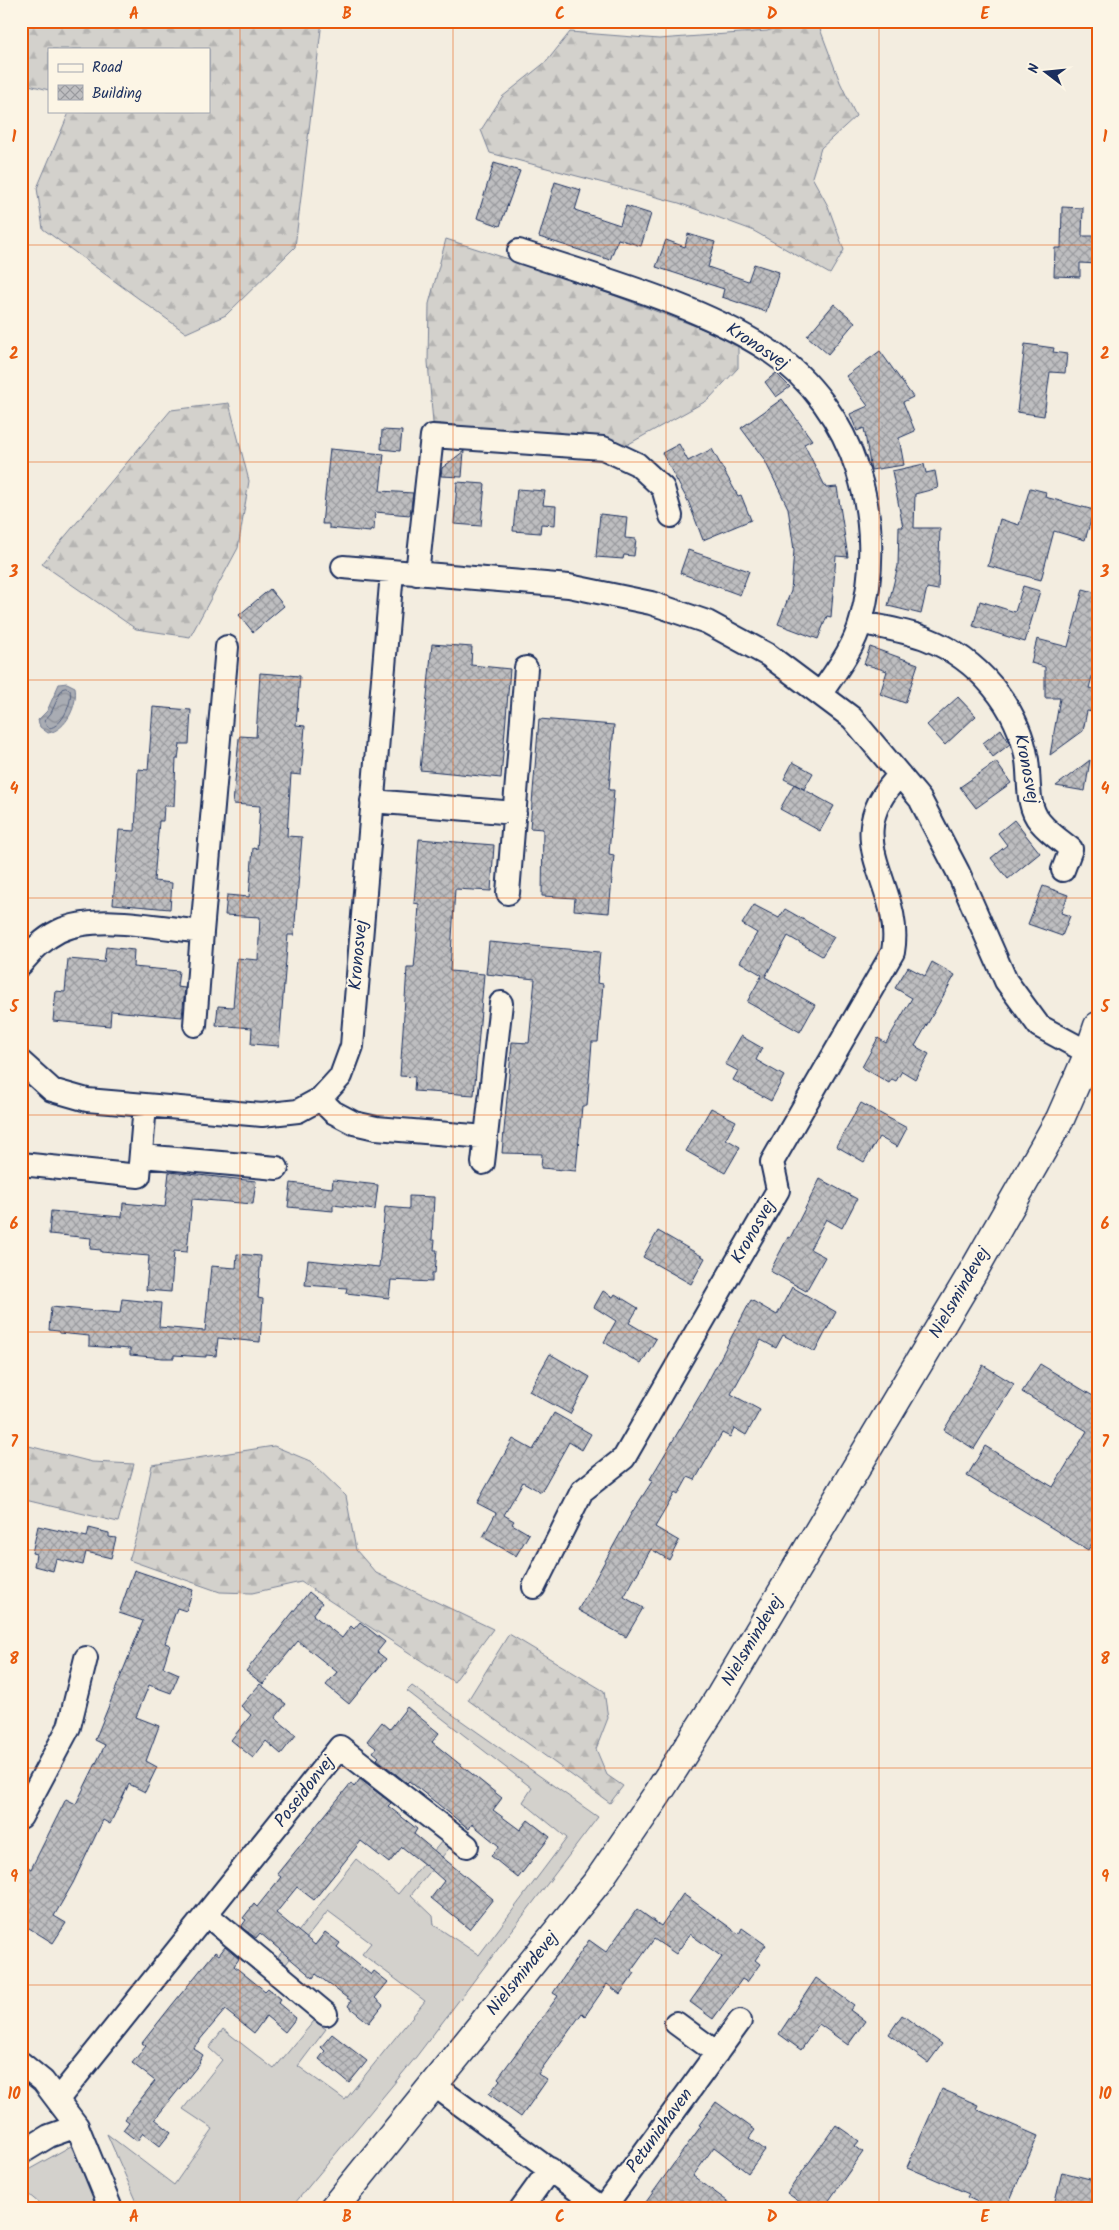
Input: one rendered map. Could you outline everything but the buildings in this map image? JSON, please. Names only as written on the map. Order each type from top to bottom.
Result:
[{"type":"street","name":"Kronosvej","points":[[519,251],[628,288],[719,322],[768,350],[796,372],[822,401],[840,430],[856,462],[866,498],[872,540],[867,592],[861,622],[847,654],[821,693]]},
{"type":"street","points":[[417,574],[432,436],[603,448],[637,464],[663,488],[671,516]]},
{"type":"street","points":[[343,567],[570,586],[651,603],[707,622],[768,655],[852,718],[920,799],[958,872],[1006,982],[1039,1026],[1089,1053]]},
{"type":"street","name":"Kronosvej","points":[[21,1062],[52,1090],[87,1100],[262,1115],[298,1111],[320,1099],[341,1076],[352,1046],[392,572]]},
{"type":"street","name":"Kronosvej","points":[[861,622],[927,639],[956,654],[982,674],[1003,699],[1018,728],[1027,759],[1031,804],[1039,822],[1071,849],[1063,870]]},
{"type":"street","points":[[195,1025],[227,647]]},
{"type":"street","points":[[508,893],[526,668]]},
{"type":"street","name":"Kronosvej","points":[[534,1587],[582,1492],[624,1458],[773,1199],[778,1190],[772,1162],[893,952],[896,934],[872,848],[871,828],[876,808],[885,789],[900,775]]},
{"type":"street","points":[[372,801],[515,813]]},
{"type":"street","points":[[21,964],[37,945],[59,931],[88,923],[202,932]]},
{"type":"street","points":[[484,1163],[501,1003]]},
{"type":"street","name":"Nielsmindevej","points":[[333,2209],[598,1882],[721,1695],[979,1262],[1060,1119],[1089,1053],[1098,1026]]},
{"type":"street","points":[[320,1099],[333,1112],[354,1123],[376,1128],[486,1137]]},
{"type":"street","points":[[21,1164],[139,1176],[145,1105]]},
{"type":"street","points":[[142,1156],[277,1168]]},
{"type":"street","points":[[21,1816],[70,1726],[86,1658]]},
{"type":"street","name":"Poseidonvej","points":[[58,2099],[207,1916],[340,1747],[467,1846]]},
{"type":"street","points":[[207,1916],[326,2014]]},
{"type":"street","name":"Petuniahaven","points":[[434,2085],[603,2209],[740,2021]]},
{"type":"street","points":[[676,2024],[717,2053]]},
{"type":"street","points":[[21,2063],[43,2080],[77,2126],[111,2209]]},
{"type":"street","points":[[21,2153],[49,2136],[77,2126]]},
{"type":"street","points":[[521,2209],[550,2170]]},
{"type":"green space","points":[[21,21],[322,21],[295,247],[226,315],[186,333],[43,229],[37,188],[68,115],[66,112],[210,112],[210,48],[48,48],[48,90],[21,83]]},
{"type":"green space","points":[[801,21],[817,21],[840,82],[856,116],[821,148],[812,177],[828,206],[844,250],[830,274],[752,230],[679,203],[490,153],[481,130],[502,97],[547,61],[570,32],[659,39],[767,31]]},
{"type":"green space","points":[[446,239],[565,277],[738,342],[738,368],[708,400],[625,446],[601,440],[433,423],[428,362],[429,304]]},
{"type":"green space","points":[[229,403],[249,481],[238,548],[190,637],[136,629],[42,564],[171,410]]},
{"type":"green space","points":[[21,1444],[92,1462],[134,1464],[118,1522],[21,1499]]},
{"type":"green space","points":[[274,1446],[310,1461],[346,1496],[356,1550],[376,1573],[493,1629],[454,1682],[301,1582],[252,1593],[220,1592],[129,1560],[139,1528],[152,1465]]},
{"type":"green space","points":[[509,1634],[604,1691],[608,1718],[596,1749],[607,1775],[623,1786],[610,1803],[468,1700]]},
{"type":"green space","points":[[412,1686],[598,1817],[416,2057],[290,2209],[140,2209],[107,2134],[174,2185],[213,2129],[183,2109],[222,2060],[209,2048],[223,2029],[274,2069],[314,2021],[326,2029],[298,2066],[345,2100],[425,2001],[362,1954],[371,1943],[328,1911],[286,1964],[278,1957],[356,1859],[398,1894],[442,1841],[451,1846],[411,1895],[433,1916],[434,1925],[479,1955],[567,1838],[523,1802],[532,1788],[407,1691]]},
{"type":"green space","points":[[71,2146],[102,2209],[46,2209],[21,2188],[21,2174]]},
{"type":"water","points":[[67,683],[75,687],[73,708],[66,722],[61,727],[48,733],[40,727],[38,720],[47,711],[59,684]]}]
